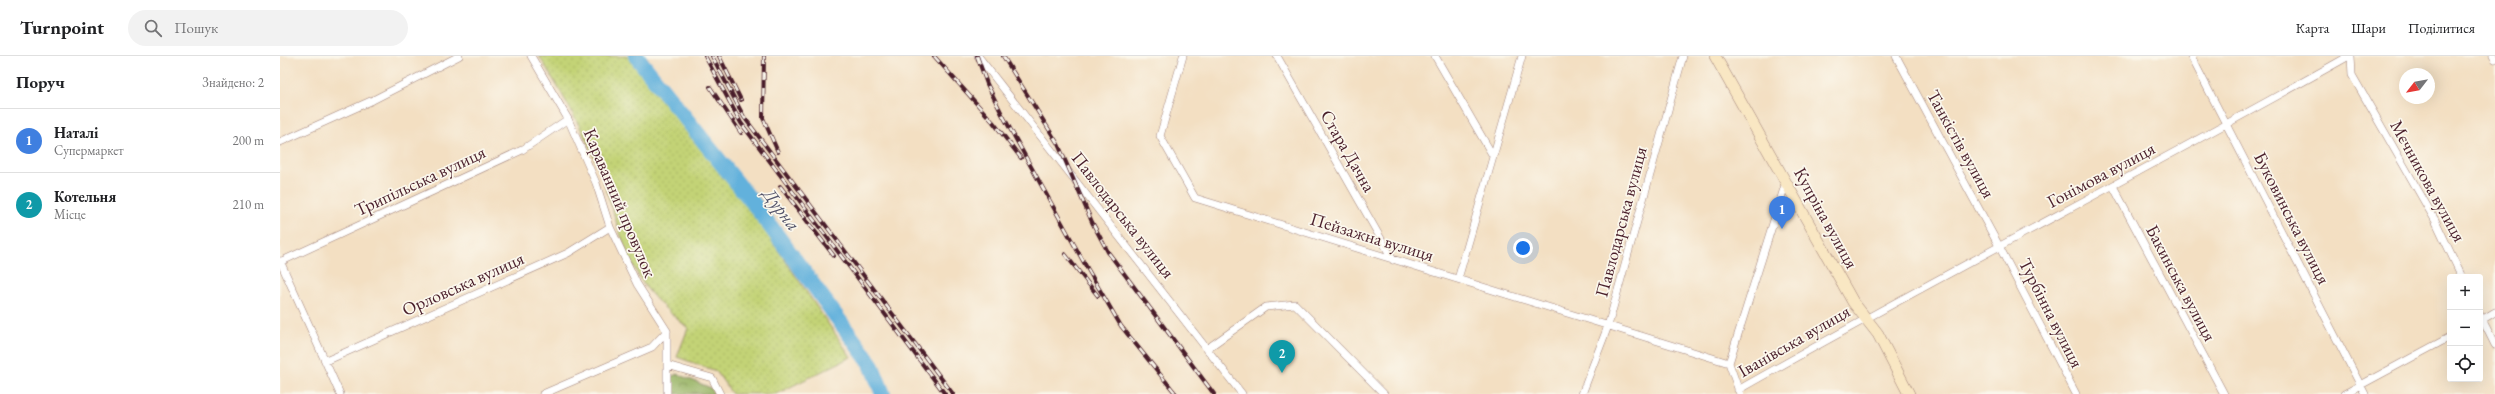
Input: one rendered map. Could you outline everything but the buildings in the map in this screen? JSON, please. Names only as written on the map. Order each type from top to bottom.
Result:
[{"type":"main road","name":"Купріна вулиця","points":[[1715,56],[1854,302],[1878,334],[1909,394]]},
{"type":"street","points":[[280,142],[373,100],[459,56]]},
{"type":"street","name":"Караванний провулок","points":[[531,56],[568,119],[596,182],[610,227],[637,284],[667,330]]},
{"type":"street","name":"Павлодарська вулиця","points":[[978,56],[1208,348],[1242,394]]},
{"type":"street","name":"Пейзажна вулиця","points":[[1183,56],[1160,136],[1195,198],[1608,326]]},
{"type":"street","name":"Стара Дачна","points":[[1277,56],[1393,260]]},
{"type":"street","points":[[1435,56],[1493,156]]},
{"type":"street","points":[[1458,279],[1522,56]]},
{"type":"street","name":"Павлодарська вулиця","points":[[1582,394],[1608,326],[1683,56]]},
{"type":"street","name":"Танкістів вулиця","points":[[1896,56],[1999,246]]},
{"type":"street","name":"Буковинська вулиця","points":[[2192,56],[2365,394]]},
{"type":"street","name":"Гонімова вулиця","points":[[1865,318],[2228,125],[2350,56]]},
{"type":"street","name":"Мєчникова вулиця","points":[[2350,56],[2352,75],[2434,220],[2461,274]]},
{"type":"street","name":"Трипільська вулиця","points":[[280,262],[522,150],[568,119]]},
{"type":"street","points":[[1729,363],[1786,182]]},
{"type":"street","name":"Бакинська вулиця","points":[[2112,186],[2224,394]]},
{"type":"street","name":"Орловська вулиця","points":[[326,361],[568,253],[610,227]]},
{"type":"street","name":"Турбінна вулиця","points":[[1999,246],[2076,394]]},
{"type":"street","points":[[280,262],[340,394]]},
{"type":"street","points":[[1208,348],[1266,307],[1295,304],[1384,394]]},
{"type":"street","points":[[2483,317],[2495,312]]},
{"type":"street","name":"Іванівська вулиця","points":[[1608,326],[1729,363],[1739,392],[1865,318]]},
{"type":"street","points":[[2483,322],[2495,345]]},
{"type":"street","points":[[667,330],[667,394]]},
{"type":"street","points":[[543,394],[652,347],[667,330]]},
{"type":"street","points":[[2344,394],[2447,339]]},
{"type":"street","points":[[667,364],[712,378],[720,394]]},
{"type":"green space","points":[[539,56],[646,56],[851,357],[776,394],[732,394],[716,371],[677,357],[688,328],[645,287],[634,268],[623,243],[602,177],[589,145]]},
{"type":"green space","points":[[677,374],[711,388],[714,394],[671,394],[670,377]]},
{"type":"waterway","name":"Дурна","points":[[636,56],[757,208],[871,364],[883,394]]},
{"type":"railway","points":[[705,56],[741,123],[945,394]]},
{"type":"railway","points":[[712,56],[744,117],[953,394]]},
{"type":"railway","points":[[719,56],[741,100]]},
{"type":"railway","points":[[764,56],[763,118],[778,152]]},
{"type":"railway","points":[[934,56],[993,122],[1021,158]]},
{"type":"railway","points":[[977,56],[987,84],[1002,114],[1087,268],[1121,326],[1176,394]]},
{"type":"railway","points":[[1003,56],[1058,144],[1092,222],[1108,252],[1214,394]]},
{"type":"railway","points":[[710,87],[741,133]]},
{"type":"railway","points":[[780,186],[834,256]]},
{"type":"railway","points":[[1065,254],[1098,296]]},
{"type":"place","name":"Наталі","points":[[1782,229]]},
{"type":"place","name":"Котельня","points":[[1282,373]]}]
